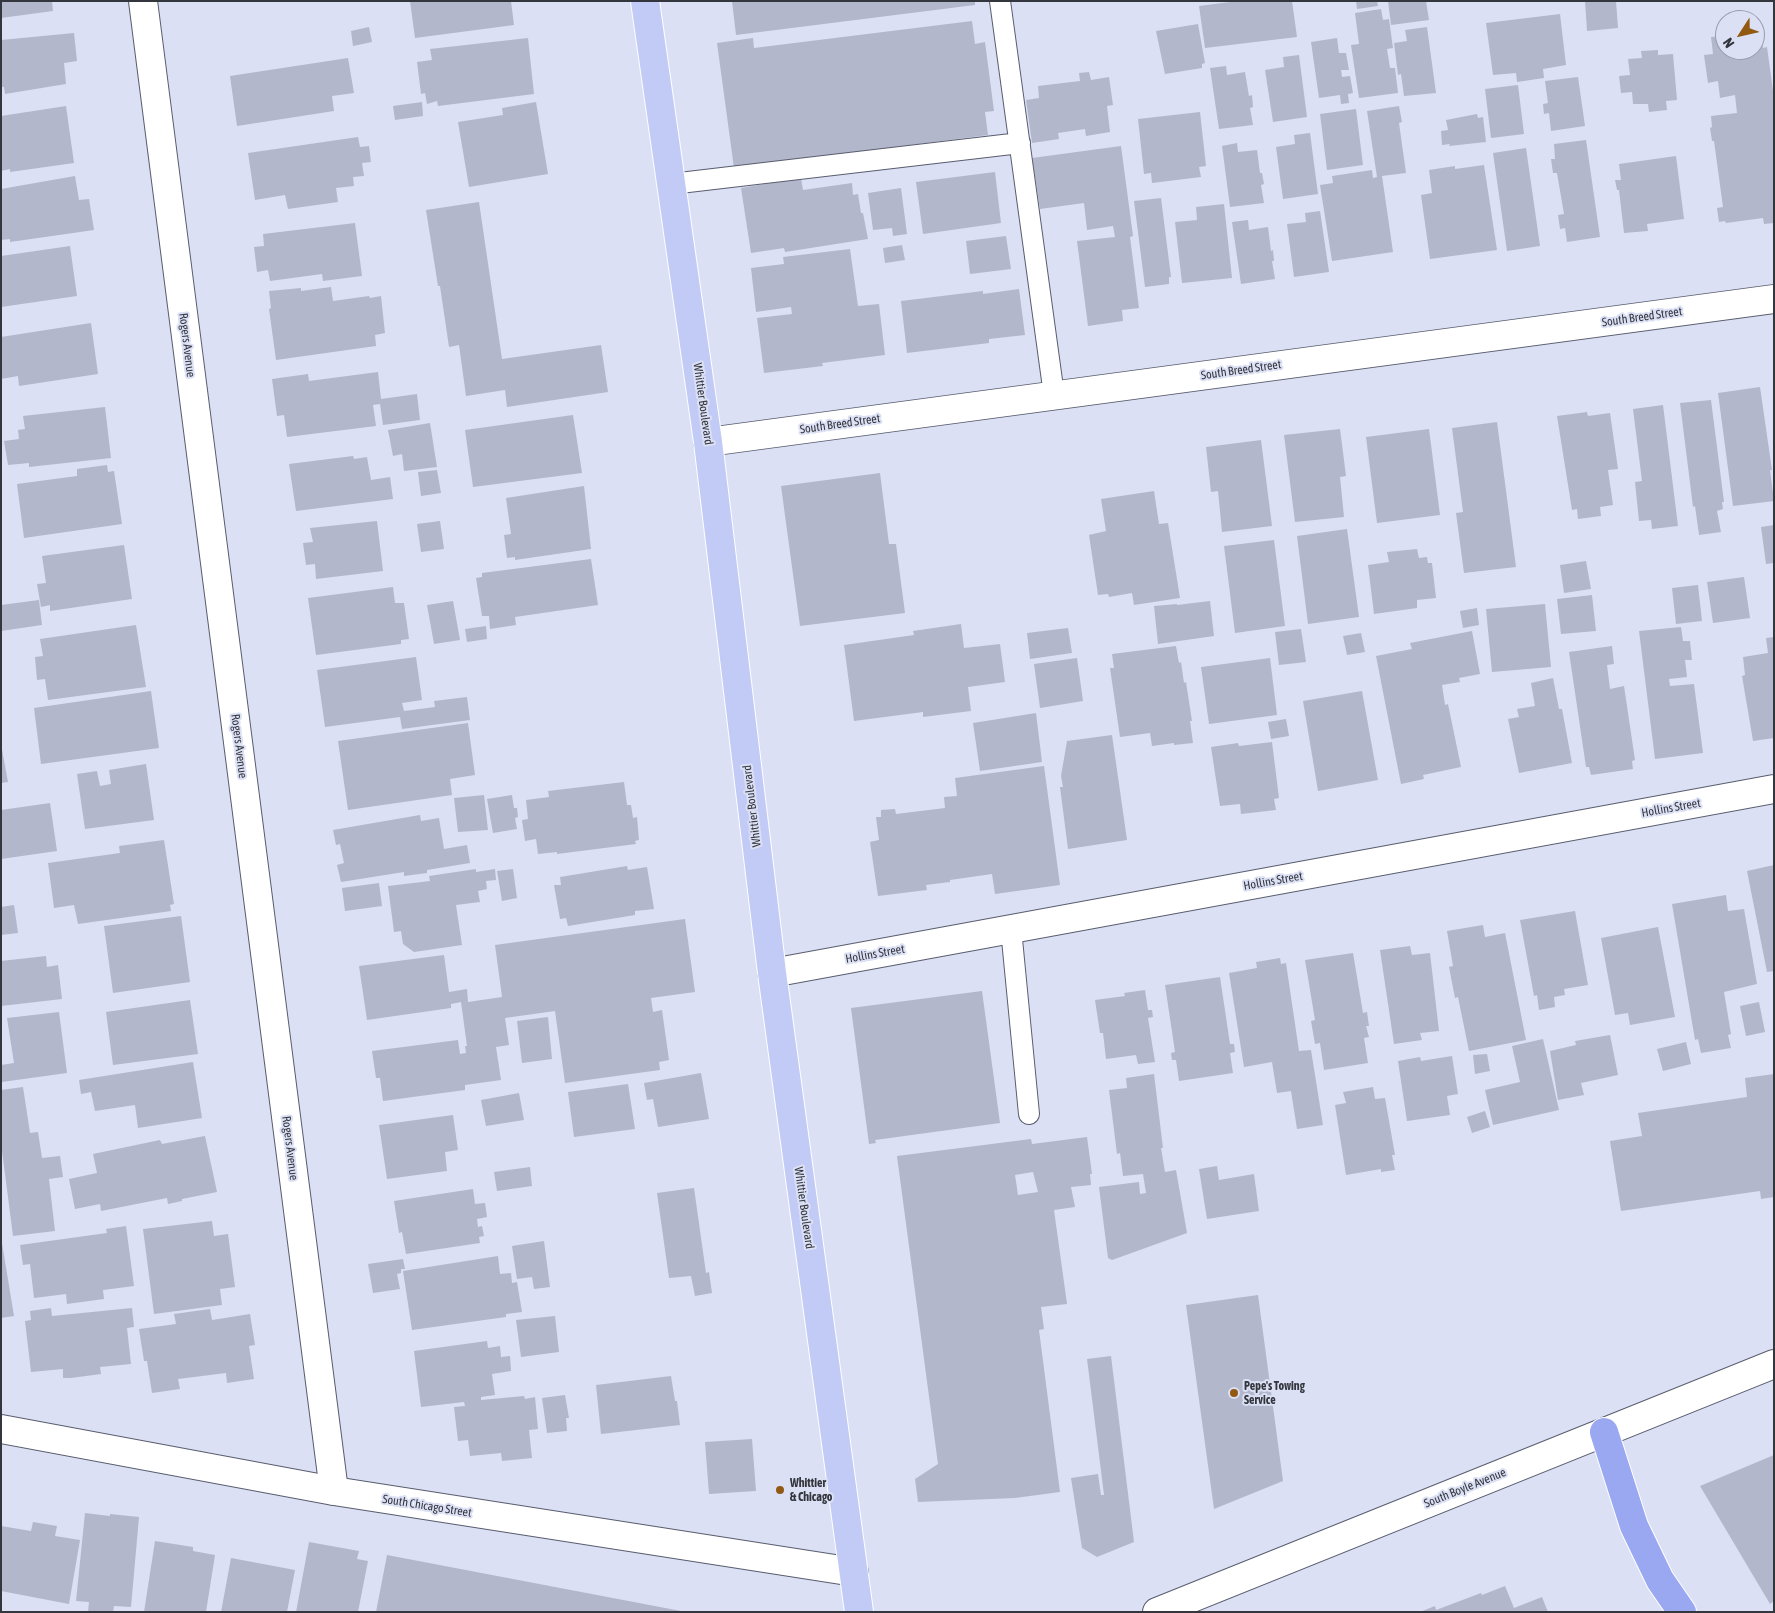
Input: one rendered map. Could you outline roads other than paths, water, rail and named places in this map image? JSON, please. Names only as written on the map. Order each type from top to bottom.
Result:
[{"type":"highway","points":[[1604,1432],[1634,1526],[1660,1580],[1682,1612]]},
{"type":"main road","name":"Whittier Boulevard","points":[[645,1],[708,442],[772,973],[859,1612]]},
{"type":"street","name":"Rogers Avenue","points":[[143,1],[334,1492]]},
{"type":"street","name":"South Breed Street","points":[[708,442],[1774,299]]},
{"type":"street","name":"Hollins Street","points":[[772,973],[1774,789]]},
{"type":"street","name":"South Boyle Avenue","points":[[1157,1612],[1774,1364]]},
{"type":"street","name":"South Chicago Street","points":[[1,1430],[334,1492],[854,1572]]},
{"type":"lane","points":[[1003,2],[1054,395]]},
{"type":"lane","points":[[671,184],[1020,143]]},
{"type":"lane","points":[[1011,929],[1029,1114]]},
{"type":"place","name":"Pepe's Towing Service","points":[[1234,1393]]},
{"type":"place","name":"Whittier & Chicago","points":[[780,1490]]}]
